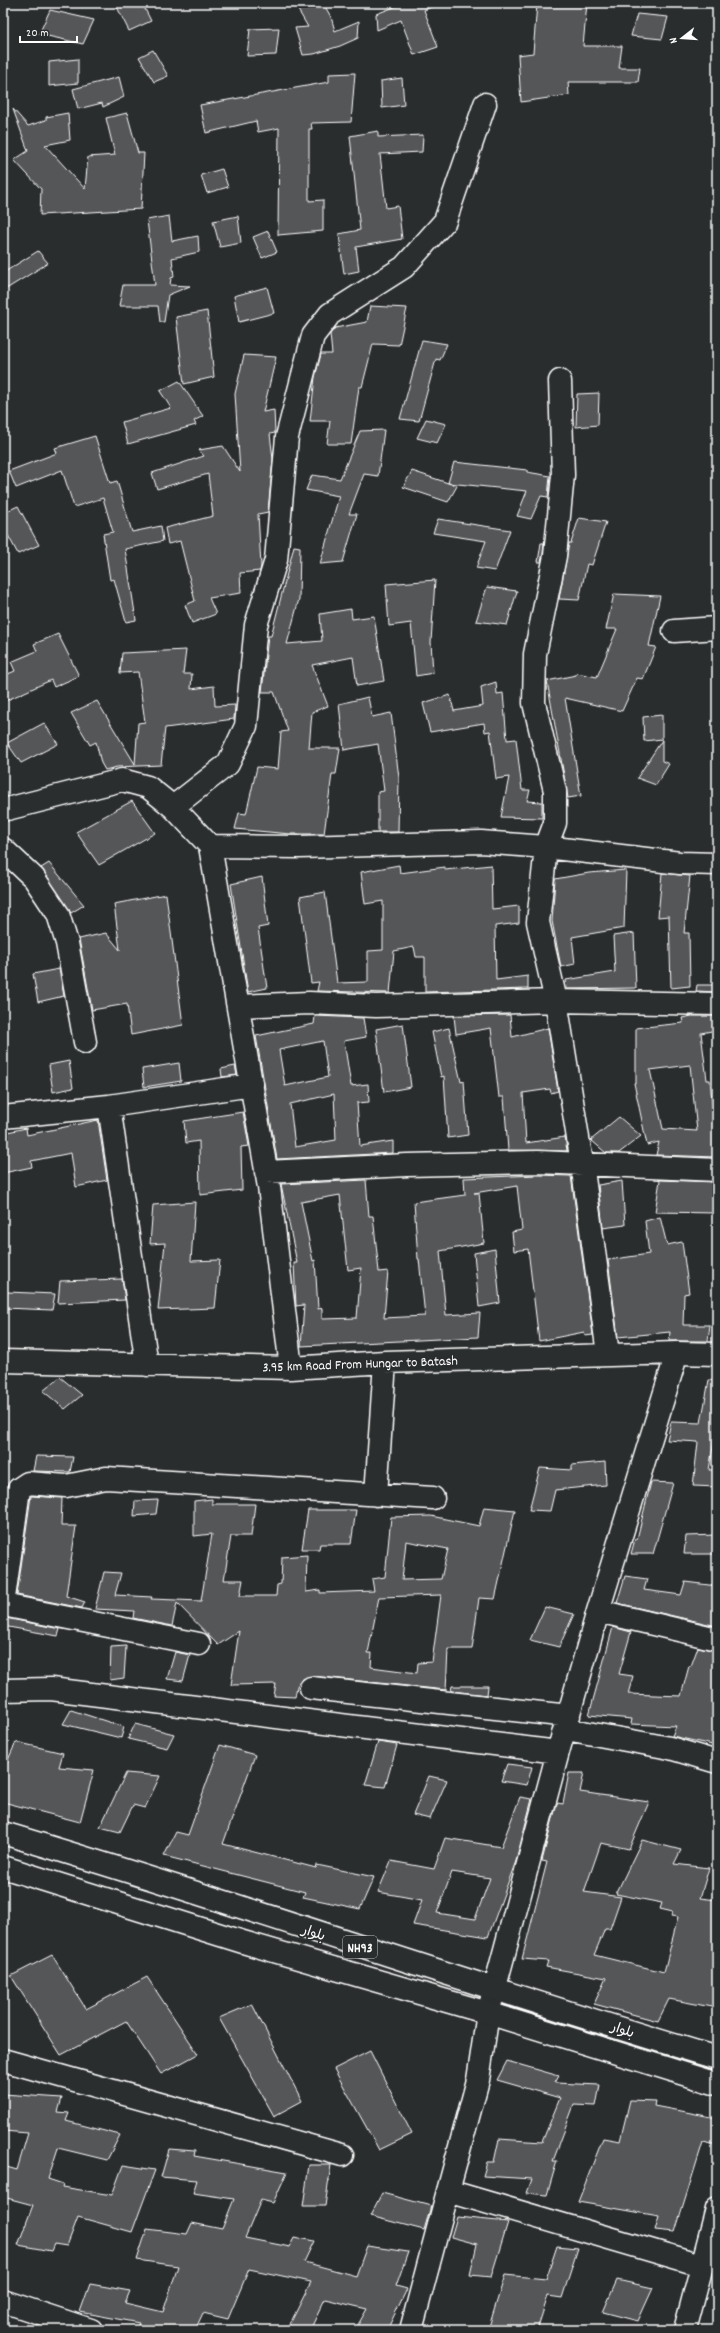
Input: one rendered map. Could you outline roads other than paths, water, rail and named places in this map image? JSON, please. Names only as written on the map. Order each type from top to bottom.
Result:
[{"type":"street","points":[[173,807],[228,764],[246,726],[256,625],[276,560],[287,437],[313,336],[330,314],[404,267],[445,221],[485,104]]},
{"type":"street","points":[[560,381],[563,475],[554,556],[535,654],[534,703],[555,791],[555,823],[538,922],[556,1001],[582,1163],[608,1354]]},
{"type":"street","points":[[674,631],[717,628]]},
{"type":"street","points":[[3,810],[122,780],[148,787],[173,807],[210,846],[239,1006],[266,1172],[291,1368]]},
{"type":"street","points":[[210,846],[299,847],[481,842],[550,848],[680,863],[717,864]]},
{"type":"street","points":[[3,849],[34,878],[58,914],[67,943],[86,1042]]},
{"type":"street","points":[[239,1006],[309,1004],[384,1006],[556,1001],[717,1004]]},
{"type":"street","points":[[3,1117],[108,1106],[252,1085]]},
{"type":"street","points":[[108,1106],[147,1365]]},
{"type":"street","points":[[266,1172],[407,1165],[582,1163],[717,1170]]},
{"type":"street","points":[[412,2330],[478,2080],[488,2013],[494,1989],[558,1752],[598,1611],[677,1353]]},
{"type":"street","name":"3.95 km Road From Hungar to Batash","points":[[3,1361],[291,1368],[385,1362],[608,1354],[717,1354]]},
{"type":"street","points":[[376,1494],[385,1362]]},
{"type":"street","points":[[199,1644],[3,1605],[19,1489],[28,1483],[66,1486],[106,1478],[433,1498]]},
{"type":"street","points":[[598,1611],[717,1638]]},
{"type":"street","points":[[311,1688],[567,1723],[670,1748],[717,1762]]},
{"type":"street","points":[[3,1690],[51,1689],[558,1752]]},
{"type":"street","name":"بلوار","points":[[3,1833],[130,1870],[494,1989],[717,2058]]},
{"type":"street","name":"بلوار","points":[[3,1867],[243,1942],[488,2013],[717,2084]]},
{"type":"street","points":[[665,2068],[672,2045]]},
{"type":"street","points":[[3,2060],[342,2155]]},
{"type":"street","points":[[448,2191],[701,2265]]},
{"type":"street","points":[[685,2330],[717,2209]]},
{"type":"street","points":[[3,2301],[89,2330]]}]
